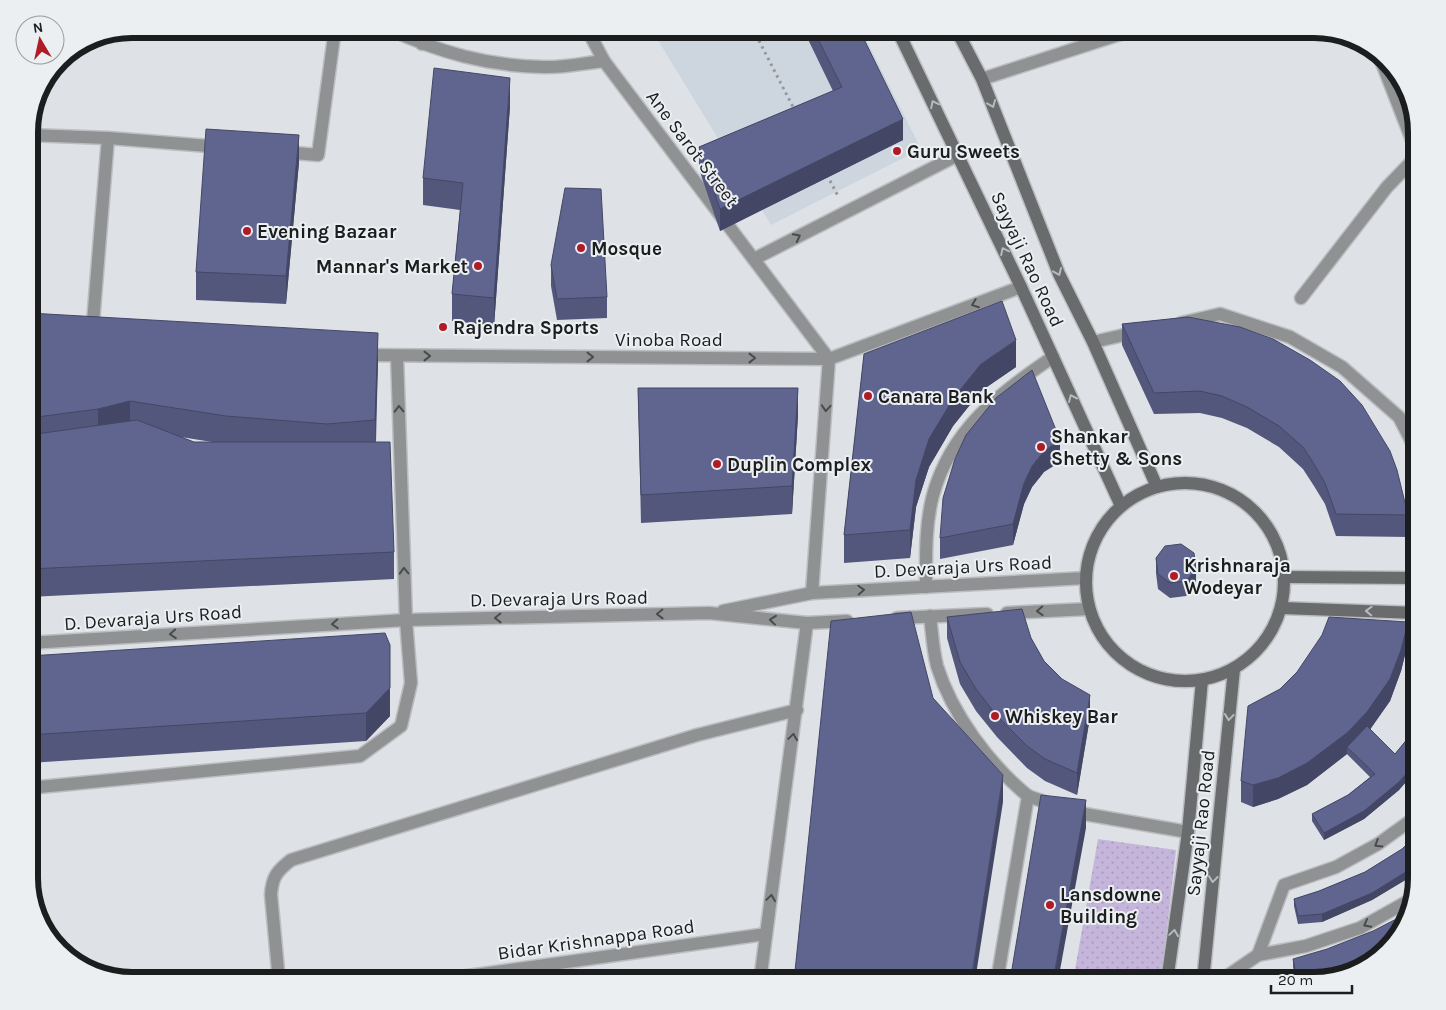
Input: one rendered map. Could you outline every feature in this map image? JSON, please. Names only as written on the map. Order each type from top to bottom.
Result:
[{"type":"main road","name":"Sayyaji Rao Road","points":[[901,38],[1021,287],[1121,506]]},
{"type":"main road","name":"Sayyaji Rao Road","points":[[961,38],[982,78],[1059,274],[1093,342],[1157,487]]},
{"type":"main road","points":[[1187,483],[1216,488],[1243,501],[1265,522],[1279,548],[1285,577],[1282,608],[1272,632],[1256,653],[1234,669],[1202,680],[1173,681],[1145,673],[1120,658],[1101,635],[1089,608],[1086,578],[1091,551],[1103,526],[1121,506],[1138,495],[1157,487],[1187,483]]},
{"type":"main road","points":[[1285,577],[1408,578]]},
{"type":"main road","points":[[1282,608],[1408,613]]},
{"type":"main road","name":"Sayyaji Rao Road","points":[[1204,972],[1234,669]]},
{"type":"main road","name":"Sayyaji Rao Road","points":[[1168,972],[1188,832],[1202,680]]},
{"type":"street","points":[[270,151],[318,155],[334,38]]},
{"type":"street","points":[[409,38],[422,44],[479,61],[544,67],[604,61]]},
{"type":"street","points":[[422,38],[422,44]]},
{"type":"street","name":"Ane Sarot Street","points":[[592,38],[604,61],[829,359]]},
{"type":"street","points":[[982,78],[1108,38]]},
{"type":"street","points":[[1384,68],[1408,131]]},
{"type":"street","points":[[38,135],[108,138],[232,148]]},
{"type":"street","points":[[92,340],[108,138]]},
{"type":"street","points":[[754,259],[958,155]]},
{"type":"street","points":[[1301,298],[1386,187],[1408,164]]},
{"type":"street","points":[[812,592],[829,359],[1021,287]]},
{"type":"street","points":[[1166,326],[1220,314],[1290,337],[1342,367],[1399,417],[1408,434]]},
{"type":"street","points":[[1093,342],[1147,330]]},
{"type":"street","name":"Vinoba Road","points":[[353,355],[829,359]]},
{"type":"street","points":[[38,787],[360,756],[401,726],[411,683],[406,620],[398,356]]},
{"type":"street","points":[[926,587],[926,538],[930,512],[933,495],[946,461],[973,420],[1006,389],[1053,357]]},
{"type":"street","points":[[384,459],[401,458]]},
{"type":"street","name":"D. Devaraja Urs Road","points":[[709,613],[812,592],[1086,578]]},
{"type":"street","points":[[883,619],[1089,608]]},
{"type":"street","name":"D. Devaraja Urs Road","points":[[38,642],[406,620],[709,613],[807,623],[864,620]]},
{"type":"street","points":[[930,616],[937,665],[955,706],[980,745],[1017,787],[1028,796],[1072,812],[1188,832]]},
{"type":"street","points":[[761,972],[807,623]]},
{"type":"street","points":[[278,972],[271,894],[272,880],[277,870],[291,860],[697,735],[797,710]]},
{"type":"street","points":[[999,972],[1028,796]]},
{"type":"street","points":[[1258,955],[1284,885],[1336,867],[1378,844],[1408,822]]},
{"type":"street","points":[[1233,972],[1258,955],[1306,946],[1360,928],[1406,902]]},
{"type":"street","name":"Bidar Krishnappa Road","points":[[496,972],[766,934]]},
{"type":"path","points":[[758,38],[797,116]]},
{"type":"path","points":[[824,168],[846,212]]},
{"type":"shaded area","points":[[657,38],[866,38],[921,149],[771,225]]},
{"type":"shaded area","points":[[1098,839],[1176,850],[1162,972],[1075,972]]},
{"type":"building","points":[[818,38],[863,38],[903,119],[720,209],[699,147],[842,87]]},
{"type":"building","name":"Mannar's Market","points":[[434,68],[510,78],[494,298],[452,294],[463,183],[423,178]]},
{"type":"building","name":"Evening Bazaar","points":[[206,129],[299,135],[286,276],[196,272]]},
{"type":"building","name":"Mosque","points":[[565,188],[601,189],[607,297],[557,299],[551,265]]},
{"type":"building","points":[[1002,301],[1016,340],[981,364],[953,399],[929,439],[916,480],[910,530],[844,535],[864,354]]},
{"type":"building","points":[[38,314],[378,333],[375,420],[327,424],[226,416],[130,401],[98,409],[38,417]]},
{"type":"building","points":[[1188,317],[1240,327],[1273,339],[1310,360],[1340,381],[1362,405],[1390,451],[1397,470],[1408,515],[1336,514],[1325,483],[1303,447],[1279,426],[1247,407],[1222,396],[1200,391],[1154,393],[1122,324]]},
{"type":"building","points":[[1032,370],[1060,440],[1044,451],[1032,466],[1024,483],[1013,524],[940,538],[943,498],[955,459],[966,435],[996,398]]},
{"type":"building","name":"Duplin Complex","points":[[638,388],[798,388],[792,486],[641,495]]},
{"type":"building","points":[[137,420],[194,442],[390,442],[394,552],[38,569],[38,434]]},
{"type":"building","points":[[1181,544],[1194,553],[1196,569],[1186,581],[1170,583],[1158,574],[1156,558],[1165,546]]},
{"type":"building","points":[[1022,609],[1031,638],[1044,661],[1062,679],[1090,695],[1077,773],[1045,759],[1027,746],[997,716],[976,689],[960,662],[947,617]]},
{"type":"building","points":[[911,612],[933,698],[1003,775],[972,972],[795,972],[831,621]]},
{"type":"building","points":[[1329,617],[1408,622],[1401,650],[1390,679],[1367,712],[1347,733],[1307,763],[1278,778],[1253,785],[1241,781],[1248,706],[1280,689],[1297,672],[1322,635]]},
{"type":"building","points":[[385,633],[390,645],[390,688],[366,713],[38,734],[38,655]]},
{"type":"building","points":[[1367,726],[1395,754],[1408,738],[1408,772],[1399,782],[1364,811],[1324,833],[1312,814],[1348,795],[1375,774],[1347,747]]},
{"type":"building","name":"Lansdowne Building","points":[[1041,795],[1086,800],[1055,972],[1012,972]]},
{"type":"building","points":[[1408,843],[1408,871],[1372,893],[1322,914],[1298,916],[1294,899],[1365,872]]},
{"type":"building","points":[[1400,917],[1389,936],[1364,959],[1327,972],[1296,972],[1293,959],[1327,949],[1373,931]]},
{"type":"place","name":"Guru Sweets","points":[[897,151]]},
{"type":"place","name":"Evening Bazaar","points":[[247,231]]},
{"type":"place","name":"Mosque","points":[[581,248]]},
{"type":"place","name":"Mannar's Market","points":[[478,266]]},
{"type":"place","name":"Rajendra Sports","points":[[443,327]]},
{"type":"place","name":"Canara Bank","points":[[868,396]]},
{"type":"place","name":"Shankar Shetty & Sons","points":[[1041,447]]},
{"type":"place","name":"Duplin Complex","points":[[717,464]]},
{"type":"place","name":"Krishnaraja Wodeyar","points":[[1174,576]]},
{"type":"place","name":"Whiskey Bar","points":[[995,716]]},
{"type":"place","name":"Lansdowne Building","points":[[1050,905]]}]
